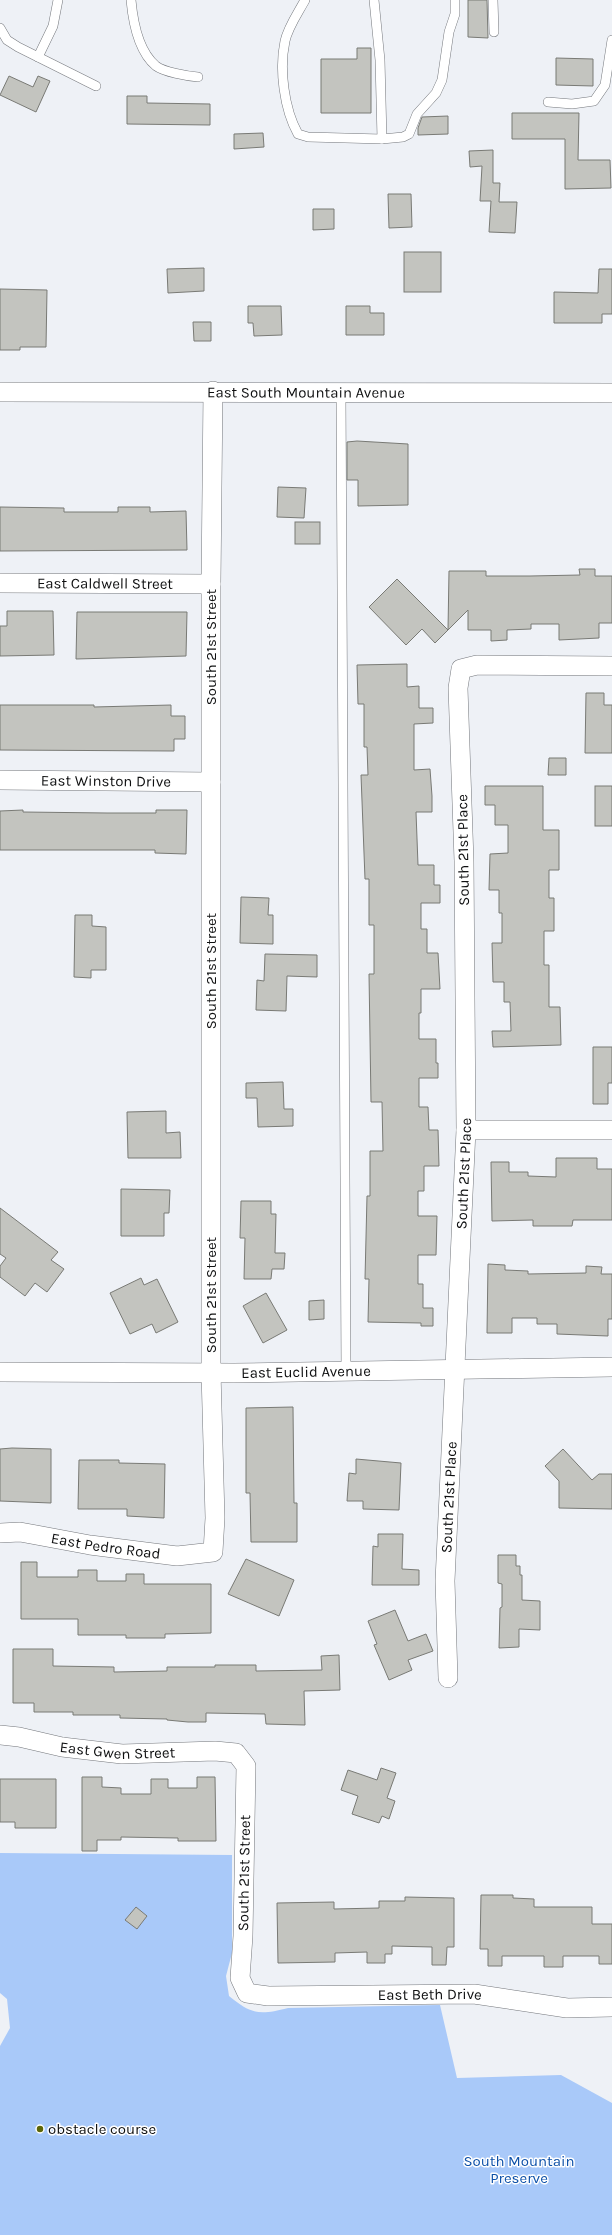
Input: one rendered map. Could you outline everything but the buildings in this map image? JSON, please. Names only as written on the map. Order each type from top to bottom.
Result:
[{"type":"street","name":"East South Mountain Avenue","points":[[0,392],[213,391],[612,393]]},
{"type":"street","name":"South 21st Street","points":[[213,391],[210,584],[211,1372],[215,1518],[213,1552]]},
{"type":"street","name":"East Caldwell Street","points":[[0,583],[210,584]]},
{"type":"street","name":"South 21st Place","points":[[448,1678],[445,1581],[466,1130],[464,861],[458,688],[461,669],[477,665],[612,666]]},
{"type":"street","name":"East Winston Drive","points":[[0,780],[211,782]]},
{"type":"street","points":[[466,1130],[612,1130]]},
{"type":"street","name":"East Euclid Avenue","points":[[0,1372],[346,1371],[612,1367]]},
{"type":"street","name":"East Pedro Road","points":[[0,1533],[20,1532],[90,1545],[177,1556],[213,1552]]},
{"type":"street","name":"East Gwen Street","points":[[0,1735],[19,1737],[62,1747],[122,1754],[216,1751],[236,1753]]},
{"type":"street","name":"South 21st Street","points":[[236,1753],[246,1766],[244,1936],[240,1978],[247,1993]]},
{"type":"street","name":"East Beth Drive","points":[[247,1993],[268,1996],[474,1994],[568,2008],[612,2007]]},
{"type":"lane","points":[[38,57],[53,26],[58,0]]},
{"type":"lane","points":[[131,0],[140,44],[156,66],[186,76],[198,77]]},
{"type":"lane","points":[[305,0],[285,40],[282,66],[293,125],[298,134],[308,137],[382,139],[402,137],[409,134],[417,114],[436,93],[442,80],[449,32],[455,14],[455,0]]},
{"type":"lane","points":[[374,0],[380,60],[382,139]]},
{"type":"lane","points":[[493,0],[494,32]]},
{"type":"lane","points":[[0,28],[7,40],[96,86]]},
{"type":"lane","points":[[548,102],[572,104],[594,100],[605,86],[612,40]]},
{"type":"lane","points":[[341,392],[346,1371]]},
{"type":"green space","name":"South Mountain Preserve","points":[[0,1853],[232,1855],[232,1953],[226,1976],[229,1996],[244,2007],[257,2012],[270,2012],[288,2008],[440,2005],[457,2078],[561,2075],[612,2103],[612,2235],[0,2235],[0,2046],[10,2028],[7,1999],[0,1993]]},
{"type":"place","name":"obstacle course","points":[[40,2129]]}]
